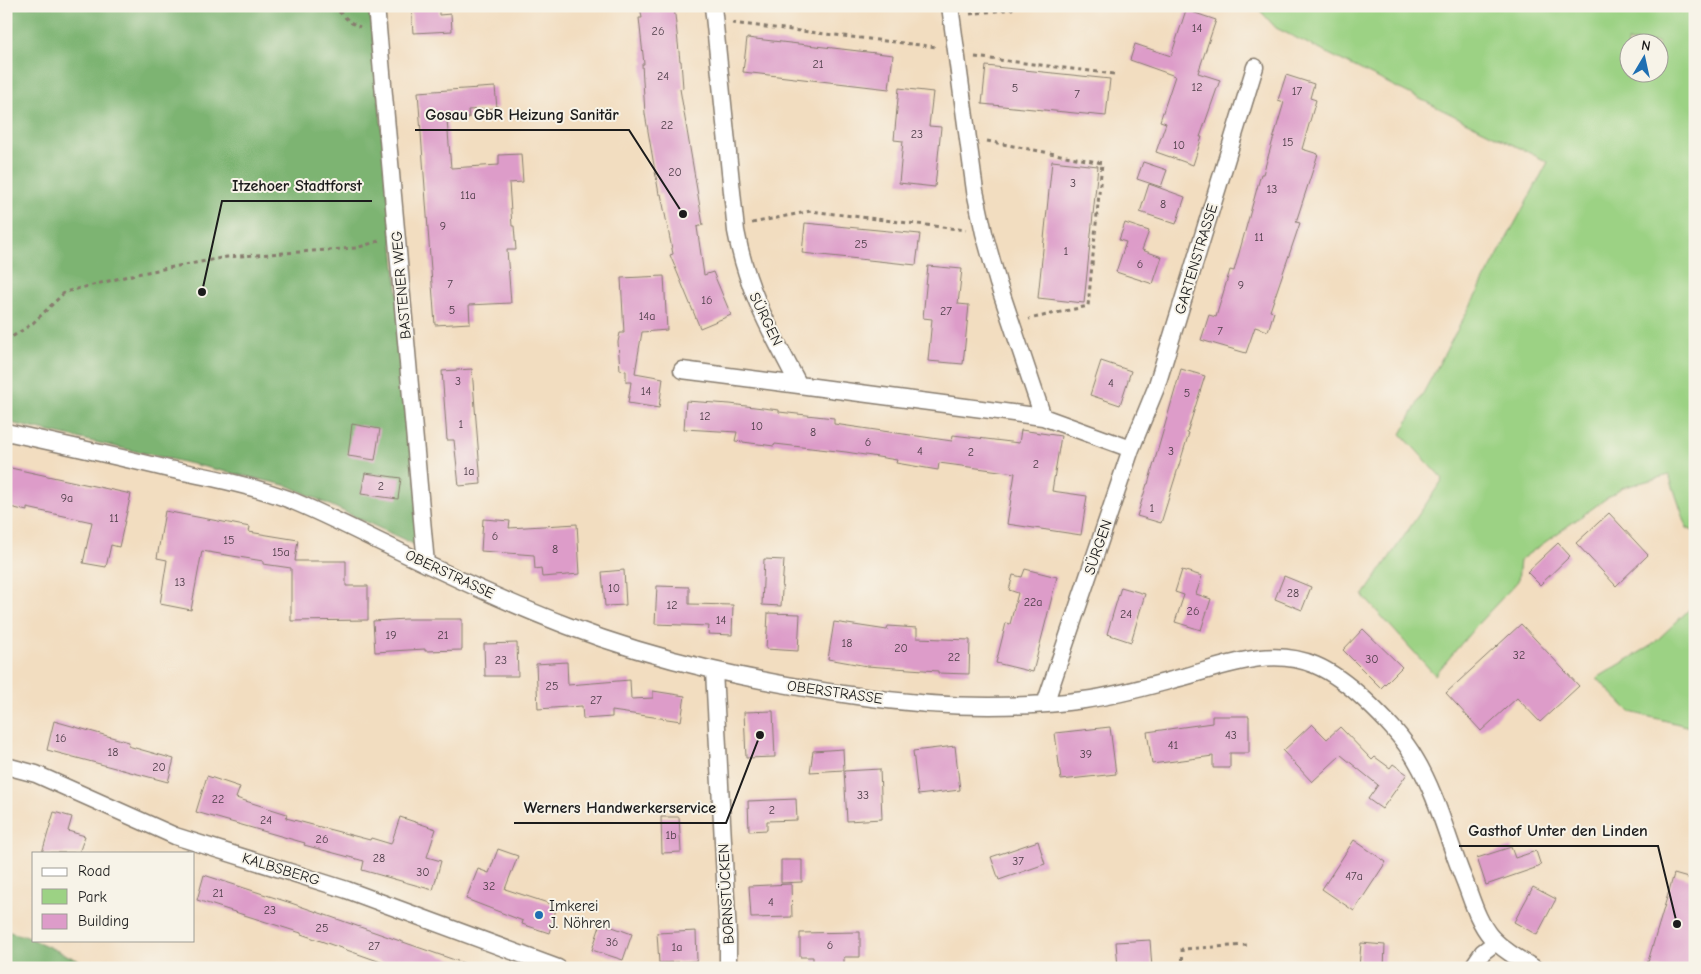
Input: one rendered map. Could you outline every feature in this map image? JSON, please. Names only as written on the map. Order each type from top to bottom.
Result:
[{"type":"street","name":"BASTENER WEG","points":[[376,6],[426,564]]},
{"type":"street","points":[[951,11],[975,191],[984,233],[1043,418]]},
{"type":"street","name":"SÜRGEN","points":[[713,14],[735,226],[741,258],[751,288],[767,325],[800,385]]},
{"type":"street","name":"GARTENSTRASSE","points":[[1131,449],[1164,364],[1255,67]]},
{"type":"street","points":[[682,370],[1043,418],[1131,449]]},
{"type":"street","name":"OBERSTRASSE","points":[[6,432],[204,476],[283,498],[426,564],[568,626],[652,655],[714,671],[786,685],[896,701],[985,706],[1045,704],[1116,695],[1236,662],[1265,656],[1284,656],[1302,660],[1332,674],[1350,687],[1403,740],[1414,756],[1430,787],[1458,866],[1482,922],[1496,942],[1534,968]]},
{"type":"street","name":"SÜRGEN","points":[[1045,704],[1131,449]]},
{"type":"street","name":"BORNSTÜCKEN","points":[[714,671],[728,936],[728,968]]},
{"type":"street","name":"KALBSBERG","points":[[6,766],[36,774],[175,836],[347,890],[558,968]]},
{"type":"street","points":[[1472,968],[1483,952],[1496,942]]},
{"type":"path","points":[[333,6],[350,22],[365,30],[377,30]]},
{"type":"path","points":[[951,11],[1012,9],[1012,6]]},
{"type":"path","points":[[713,14],[1114,74]]},
{"type":"path","points":[[968,137],[1102,163],[1088,306],[1012,323]]},
{"type":"path","points":[[735,226],[810,211],[984,233]]},
{"type":"path","points":[[6,341],[33,323],[66,292],[136,274],[226,257],[356,248],[396,236]]},
{"type":"path","points":[[1183,968],[1182,949],[1247,945]]},
{"type":"green space","points":[[6,6],[370,6],[422,548],[289,486],[6,422]]},
{"type":"green space","points":[[1256,6],[1695,6],[1695,532],[1687,528],[1669,475],[1621,488],[1520,560],[1518,581],[1476,626],[1435,675],[1363,596],[1443,479],[1401,434],[1548,162],[1276,28]]},
{"type":"green space","points":[[1695,604],[1695,728],[1630,712],[1597,678],[1652,645]]},
{"type":"green space","points":[[6,931],[25,936],[32,939],[32,942],[38,942],[95,968],[6,968]]},
{"type":"building","points":[[411,6],[439,6],[439,15],[451,14],[452,31],[413,33]]},
{"type":"building","points":[[640,6],[674,6],[683,88],[680,89],[703,225],[697,227],[704,275],[713,272],[731,315],[700,328],[670,255],[673,254],[661,194],[659,194],[645,114],[642,64],[644,64],[639,18],[642,18]]},
{"type":"building","points":[[1186,10],[1216,20],[1198,73],[1220,80],[1200,137],[1202,137],[1193,165],[1156,152],[1166,123],[1160,121],[1175,76],[1130,60],[1135,44],[1171,56]]},
{"type":"building","points":[[747,38],[893,55],[889,89],[743,72]]},
{"type":"building","points":[[986,66],[1110,79],[1106,116],[982,104]]},
{"type":"building","points":[[1286,75],[1314,84],[1310,98],[1316,100],[1302,149],[1318,154],[1296,222],[1300,223],[1270,311],[1274,312],[1268,331],[1255,327],[1246,353],[1201,340],[1209,315],[1216,317],[1230,270],[1234,271],[1261,174],[1263,174],[1284,102],[1278,100]]},
{"type":"building","points":[[495,87],[497,108],[468,110],[469,118],[447,120],[451,168],[499,165],[499,155],[521,154],[523,182],[509,183],[516,250],[507,250],[511,303],[469,305],[470,323],[435,325],[418,92]]},
{"type":"building","points":[[899,88],[933,92],[929,126],[941,127],[935,187],[899,183],[903,141],[894,140]]},
{"type":"building","points":[[1052,161],[1098,166],[1084,303],[1038,298]]},
{"type":"building","points":[[1143,162],[1167,170],[1161,187],[1137,179]]},
{"type":"building","points":[[1149,184],[1185,197],[1176,224],[1140,212]]},
{"type":"building","points":[[805,223],[920,234],[916,265],[802,253]]},
{"type":"building","points":[[1125,223],[1149,231],[1142,250],[1162,257],[1153,284],[1116,272],[1126,242],[1119,240]]},
{"type":"building","points":[[928,266],[962,269],[958,304],[969,305],[963,364],[928,361],[932,319],[923,318]]},
{"type":"building","points":[[664,276],[667,330],[642,332],[635,373],[663,378],[659,408],[628,403],[631,382],[626,382],[626,371],[620,370],[618,342],[620,333],[624,333],[621,278]]},
{"type":"building","points":[[1101,361],[1131,371],[1120,405],[1090,395]]},
{"type":"building","points":[[472,369],[481,484],[459,486],[454,440],[447,440],[442,371]]},
{"type":"building","points":[[1181,369],[1205,376],[1161,523],[1137,516]]},
{"type":"building","points":[[686,401],[730,404],[834,418],[834,424],[952,441],[953,435],[1019,443],[1021,430],[1061,436],[1052,491],[1087,496],[1081,535],[1007,524],[1015,473],[939,463],[938,470],[896,463],[897,460],[846,452],[735,441],[737,432],[684,429]]},
{"type":"building","points":[[352,424],[380,429],[375,460],[348,456]]},
{"type":"building","points":[[6,467],[131,494],[119,547],[111,545],[106,567],[83,563],[92,522],[27,508],[27,511],[6,506]]},
{"type":"building","points":[[365,473],[401,478],[398,499],[361,494]]},
{"type":"building","points":[[165,511],[250,527],[249,532],[298,540],[295,561],[346,561],[346,586],[368,586],[368,620],[291,621],[291,568],[263,564],[263,561],[202,551],[191,610],[160,604],[167,560],[157,558]]},
{"type":"building","points":[[1609,513],[1648,555],[1616,586],[1576,543]]},
{"type":"building","points":[[483,519],[510,521],[509,528],[577,524],[580,574],[542,577],[541,568],[535,569],[534,555],[481,551]]},
{"type":"building","points":[[1558,543],[1570,556],[1540,585],[1527,572]]},
{"type":"building","points":[[764,559],[784,560],[781,606],[762,605]]},
{"type":"building","points":[[1025,569],[1057,577],[1033,672],[996,663],[1006,623],[1010,624],[1018,593],[1009,590],[1013,575],[1022,577]]},
{"type":"building","points":[[624,570],[626,605],[605,606],[602,572]]},
{"type":"building","points":[[1182,570],[1202,576],[1196,594],[1211,599],[1201,630],[1175,622],[1184,595],[1175,592]]},
{"type":"building","points":[[1284,576],[1311,587],[1302,610],[1275,599]]},
{"type":"building","points":[[657,586],[689,587],[689,604],[733,605],[732,635],[708,634],[709,626],[655,624]]},
{"type":"building","points":[[1121,587],[1145,594],[1131,642],[1107,634]]},
{"type":"building","points":[[768,613],[800,614],[798,651],[766,649]]},
{"type":"building","points":[[462,619],[462,650],[425,651],[425,649],[375,652],[373,621]]},
{"type":"building","points":[[834,622],[887,630],[888,626],[917,628],[917,638],[970,640],[969,674],[867,666],[828,659]]},
{"type":"building","points":[[1521,624],[1579,686],[1540,722],[1517,698],[1481,731],[1446,693]]},
{"type":"building","points":[[1363,629],[1402,667],[1381,688],[1343,650]]},
{"type":"building","points":[[517,643],[518,676],[485,676],[484,644]]},
{"type":"building","points":[[567,662],[568,685],[630,680],[631,699],[653,698],[653,691],[685,696],[681,721],[612,711],[612,717],[583,719],[582,706],[538,709],[536,664]]},
{"type":"building","points":[[773,711],[775,757],[746,758],[744,712]]},
{"type":"building","points":[[1212,716],[1249,716],[1249,753],[1230,753],[1230,768],[1213,768],[1213,756],[1152,764],[1147,732],[1212,723]]},
{"type":"building","points":[[54,721],[129,742],[128,746],[174,759],[168,782],[47,750]]},
{"type":"building","points":[[1312,724],[1327,739],[1340,727],[1372,760],[1375,757],[1390,768],[1393,764],[1407,774],[1382,809],[1368,799],[1378,785],[1341,755],[1312,782],[1283,751]]},
{"type":"building","points":[[1110,727],[1116,774],[1061,780],[1055,733]]},
{"type":"building","points":[[955,746],[960,790],[918,795],[913,751]]},
{"type":"building","points":[[843,749],[844,770],[810,772],[813,751]]},
{"type":"building","points":[[880,769],[882,819],[847,821],[844,771]]},
{"type":"building","points":[[207,776],[240,787],[236,798],[287,814],[286,818],[370,840],[371,838],[391,844],[400,817],[436,829],[427,857],[441,861],[433,890],[362,870],[364,861],[196,812]]},
{"type":"building","points":[[796,799],[797,820],[767,821],[767,830],[749,831],[748,801]]},
{"type":"building","points":[[54,812],[72,817],[68,831],[85,836],[79,852],[42,852]]},
{"type":"building","points":[[661,817],[679,817],[681,852],[662,853]]},
{"type":"building","points":[[1354,840],[1386,862],[1354,911],[1322,889]]},
{"type":"building","points":[[1038,841],[1045,864],[999,880],[991,857]]},
{"type":"building","points":[[1511,847],[1515,858],[1536,851],[1541,866],[1486,885],[1477,858]]},
{"type":"building","points":[[498,849],[518,856],[505,889],[557,906],[549,933],[522,924],[523,921],[466,899],[478,869],[489,873]]},
{"type":"building","points":[[781,860],[802,860],[802,882],[781,883]]},
{"type":"building","points":[[1674,874],[1695,880],[1695,968],[1646,968]]},
{"type":"building","points":[[204,875],[469,965],[468,968],[398,968],[301,933],[197,900]]},
{"type":"building","points":[[791,884],[792,917],[751,918],[749,886]]},
{"type":"building","points":[[1533,887],[1556,899],[1537,935],[1514,922]]},
{"type":"building","points":[[601,923],[632,934],[623,960],[592,950]]},
{"type":"building","points":[[696,931],[697,961],[659,963],[657,933]]},
{"type":"building","points":[[860,932],[860,957],[844,957],[844,968],[813,968],[813,957],[800,957],[800,933]]},
{"type":"building","points":[[1150,940],[1152,968],[1118,968],[1116,942]]},
{"type":"building","points":[[1361,943],[1385,945],[1384,968],[1359,968]]},
{"type":"place","name":"Gosau GbR Heizung Sanitär","points":[[683,214]]},
{"type":"place","name":"Itzehoer Stadtforst","points":[[202,292]]},
{"type":"place","name":"Werners Handwerkerservice","points":[[760,735]]},
{"type":"place","name":"Imkerei J. Nöhren","points":[[539,915]]},
{"type":"place","name":"Gasthof Unter den Linden","points":[[1677,924]]}]
